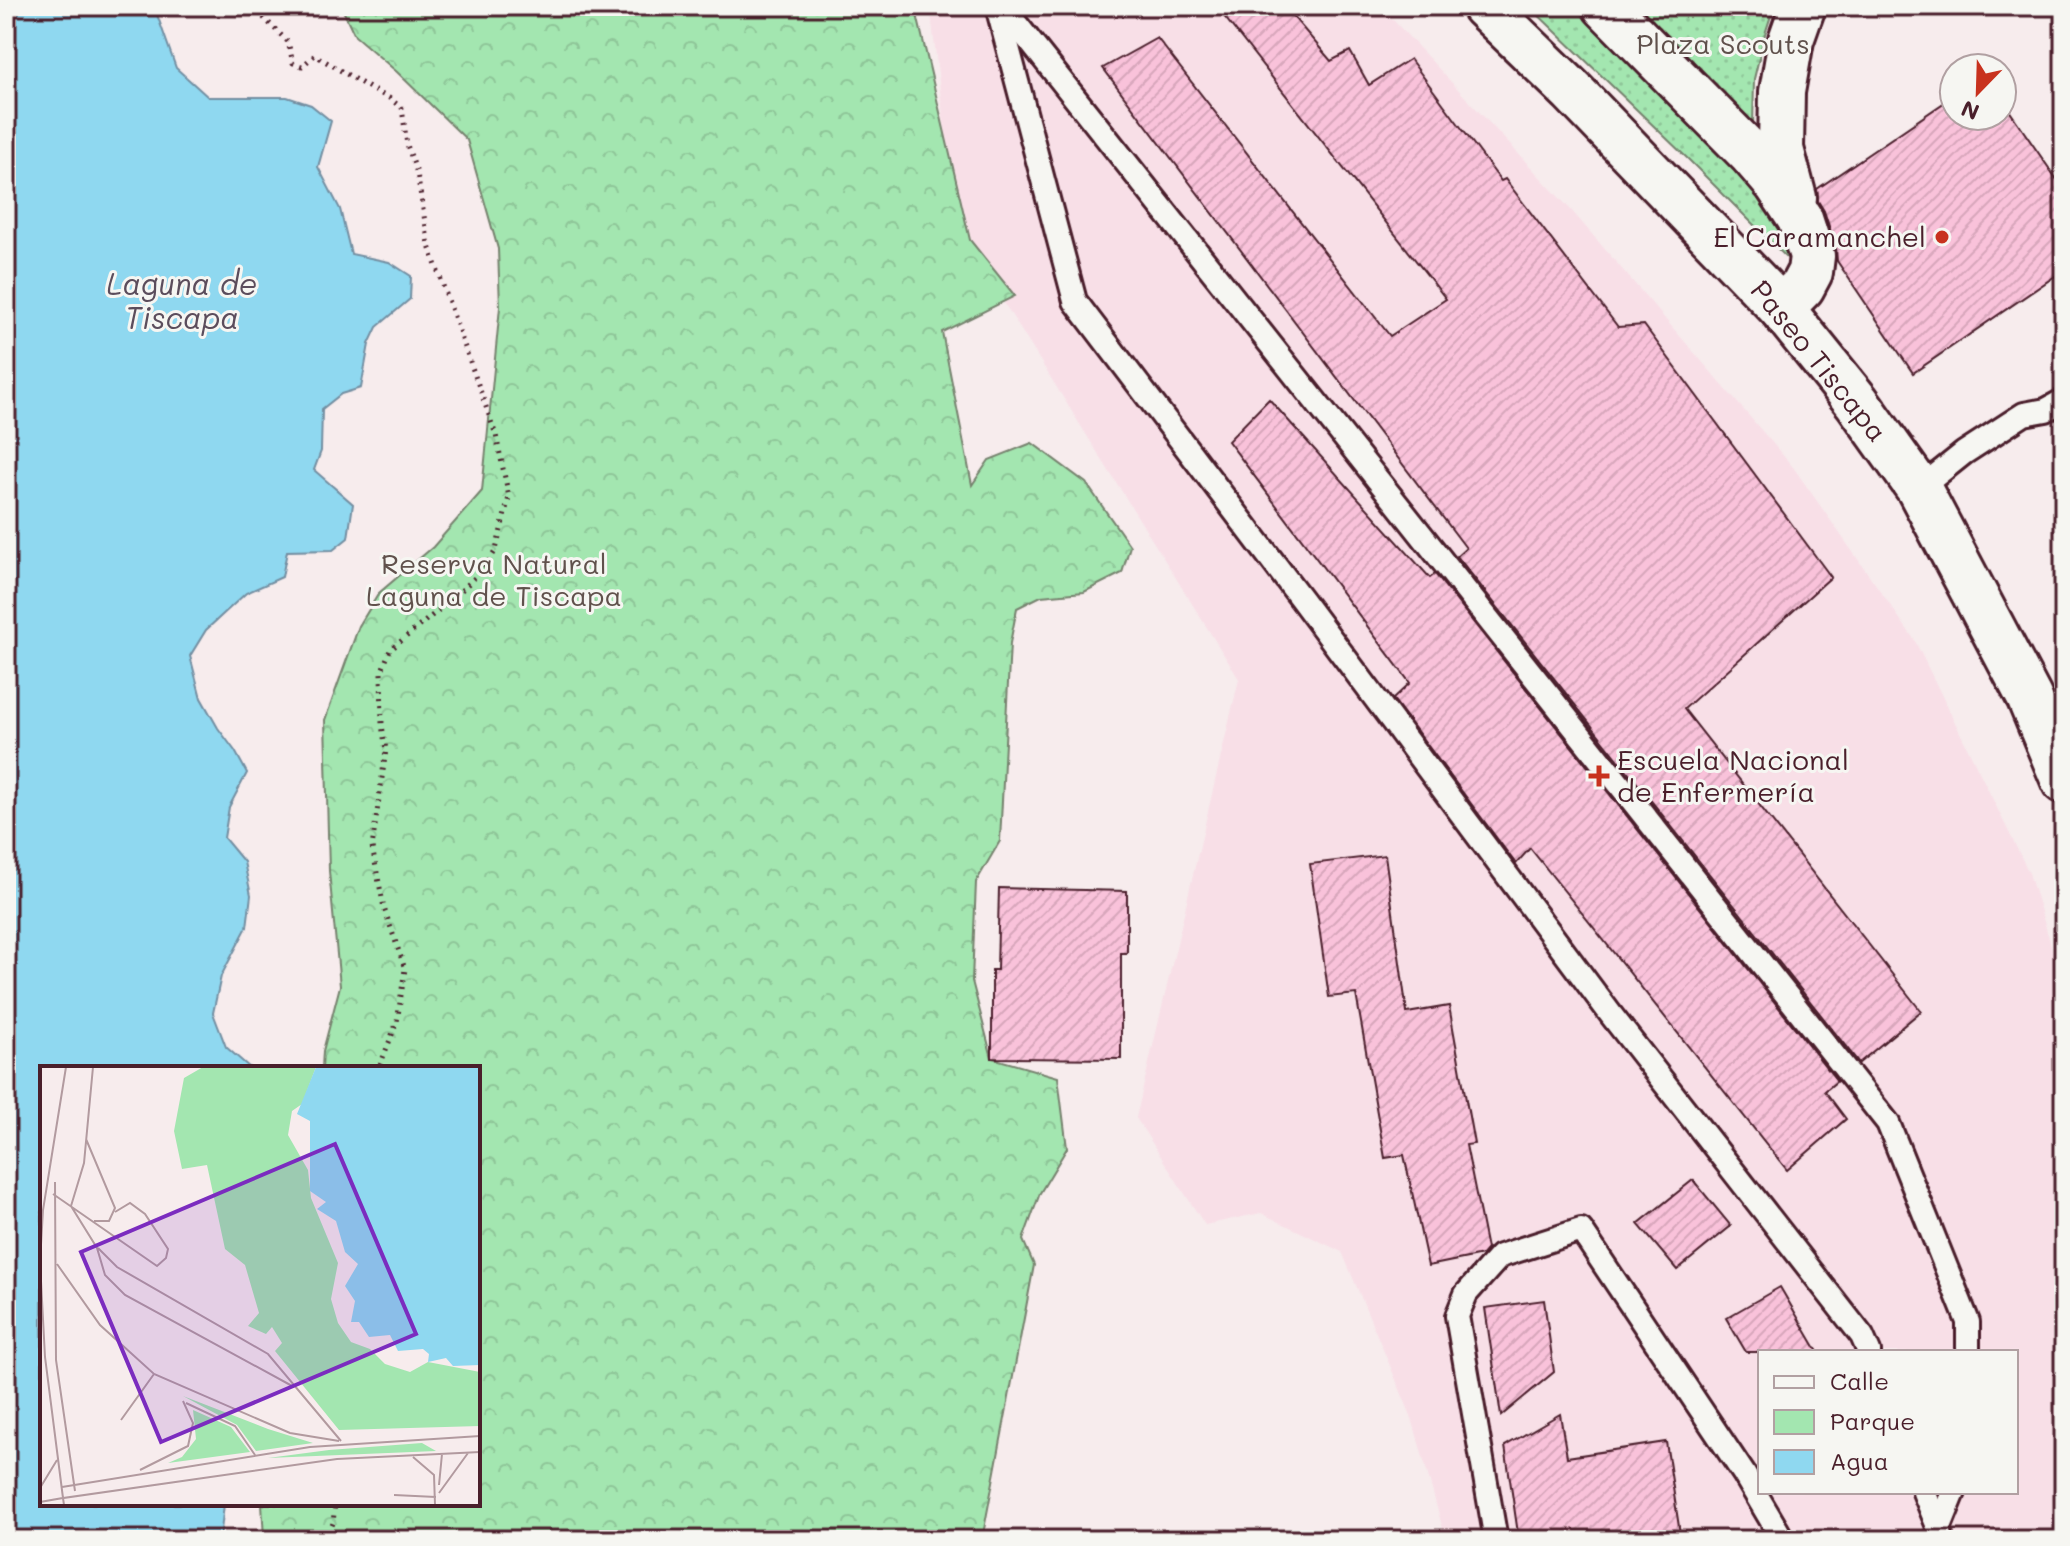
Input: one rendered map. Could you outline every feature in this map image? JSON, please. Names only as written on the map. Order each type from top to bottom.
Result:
[{"type":"street","name":"Paseo Tiscapa","points":[[1484,6],[1572,91],[1781,308],[1857,402],[1919,489],[2029,697],[2064,781]]},
{"type":"street","points":[[1605,6],[1751,154],[1777,184],[1800,219]]},
{"type":"street","points":[[1781,308],[1802,287],[1810,272],[1812,256],[1781,149],[1782,92],[1791,40],[1803,6]]},
{"type":"lane","points":[[999,6],[1075,301],[1612,1016],[1862,1336],[1868,1350]]},
{"type":"lane","points":[[999,6],[1888,1123],[1968,1322],[1968,1350]]},
{"type":"lane","points":[[1919,489],[1964,453],[2024,414],[2046,410],[2064,400]]},
{"type":"lane","points":[[1496,1540],[1457,1316],[1466,1294],[1500,1256],[1581,1230],[1744,1474],[1783,1540]]},
{"type":"lane","points":[[1925,1494],[1941,1534]]},
{"type":"lane","points":[[1941,1534],[1953,1494]]},
{"type":"path","points":[[252,6],[288,42],[293,63],[302,66],[315,55],[402,108],[429,246],[496,435],[509,497],[496,550],[483,570],[390,650],[381,673],[386,750],[372,847],[384,908],[405,969],[397,1022],[380,1066]]},
{"type":"path","points":[[326,1540],[333,1523],[335,1506]]},
{"type":"shaded area","name":"Escuela Nacional de Enfermería","points":[[930,6],[1380,6],[1571,210],[1793,467],[1914,639],[2029,873],[2064,987],[2064,1540],[1446,1540],[1412,1418],[1342,1252],[1261,1213],[1205,1225],[1136,1118],[1239,679],[956,226]]},
{"type":"green space","name":"Reserva Natural Laguna de Tiscapa","points":[[341,6],[915,6],[970,240],[1015,296],[942,332],[972,485],[989,460],[1032,443],[1086,483],[1130,546],[1122,573],[1084,592],[1041,596],[1017,608],[1010,643],[1000,841],[976,882],[972,981],[992,1058],[1058,1077],[1067,1148],[1040,1193],[1023,1240],[1034,1265],[982,1540],[264,1540],[262,1506],[480,1506],[480,1066],[322,1066],[323,1051],[340,986],[329,871],[325,720],[359,626],[379,593],[433,547],[482,491],[500,307],[498,249],[467,140],[355,36]]},
{"type":"green space","points":[[1529,6],[1577,6],[1764,197],[1791,249],[1787,258],[1687,158]]},
{"type":"green space","name":"Plaza Scouts","points":[[1635,6],[1774,6],[1754,79],[1753,127]]},
{"type":"water","name":"Laguna de Tiscapa","points":[[6,6],[154,6],[176,68],[208,97],[287,97],[311,105],[331,121],[318,167],[340,209],[351,254],[389,262],[411,276],[410,299],[377,327],[369,344],[361,388],[341,394],[322,409],[321,451],[314,470],[353,504],[348,538],[333,550],[287,551],[282,577],[246,593],[206,630],[190,656],[201,698],[247,773],[229,807],[224,838],[244,862],[251,895],[247,927],[221,976],[213,1013],[226,1047],[248,1066],[40,1066],[40,1506],[224,1506],[220,1540],[6,1540]]},
{"type":"building","points":[[1216,6],[1284,6],[1331,61],[1350,51],[1369,85],[1410,59],[1501,181],[1505,179],[1618,327],[1644,325],[1831,577],[1684,709],[1921,1011],[1859,1063],[1457,556],[1466,548],[1103,68],[1157,38],[1390,336],[1446,299]]},
{"type":"building","name":"El Caramanchel","points":[[1938,107],[1938,132],[2018,132],[2018,123],[2064,190],[2064,270],[1913,373],[1837,261],[1836,248],[1818,201],[1817,189]]},
{"type":"building","points":[[1269,399],[1430,578],[1435,574],[1837,1081],[1825,1091],[1846,1119],[1787,1170],[1530,848],[1516,864],[1393,699],[1410,683],[1228,441]]},
{"type":"building","points":[[1385,855],[1407,1013],[1449,1006],[1474,1144],[1466,1145],[1487,1249],[1482,1255],[1428,1266],[1404,1155],[1385,1158],[1356,994],[1329,997],[1310,864]]},
{"type":"building","points":[[999,888],[1127,891],[1127,953],[1121,953],[1121,1059],[992,1058],[992,970],[997,970]]},
{"type":"building","points":[[1693,1180],[1731,1226],[1677,1270],[1638,1224]]},
{"type":"building","points":[[1780,1287],[1817,1350],[1746,1352],[1726,1318]]},
{"type":"building","points":[[1544,1300],[1554,1372],[1501,1416],[1485,1308]]},
{"type":"building","points":[[1560,1414],[1567,1457],[1666,1442],[1681,1540],[1519,1540],[1505,1446]]},
{"type":"place","name":"El Caramanchel","points":[[1942,237]]},
{"type":"place","name":"Escuela Nacional de Enfermería","points":[[1599,776]]}]
